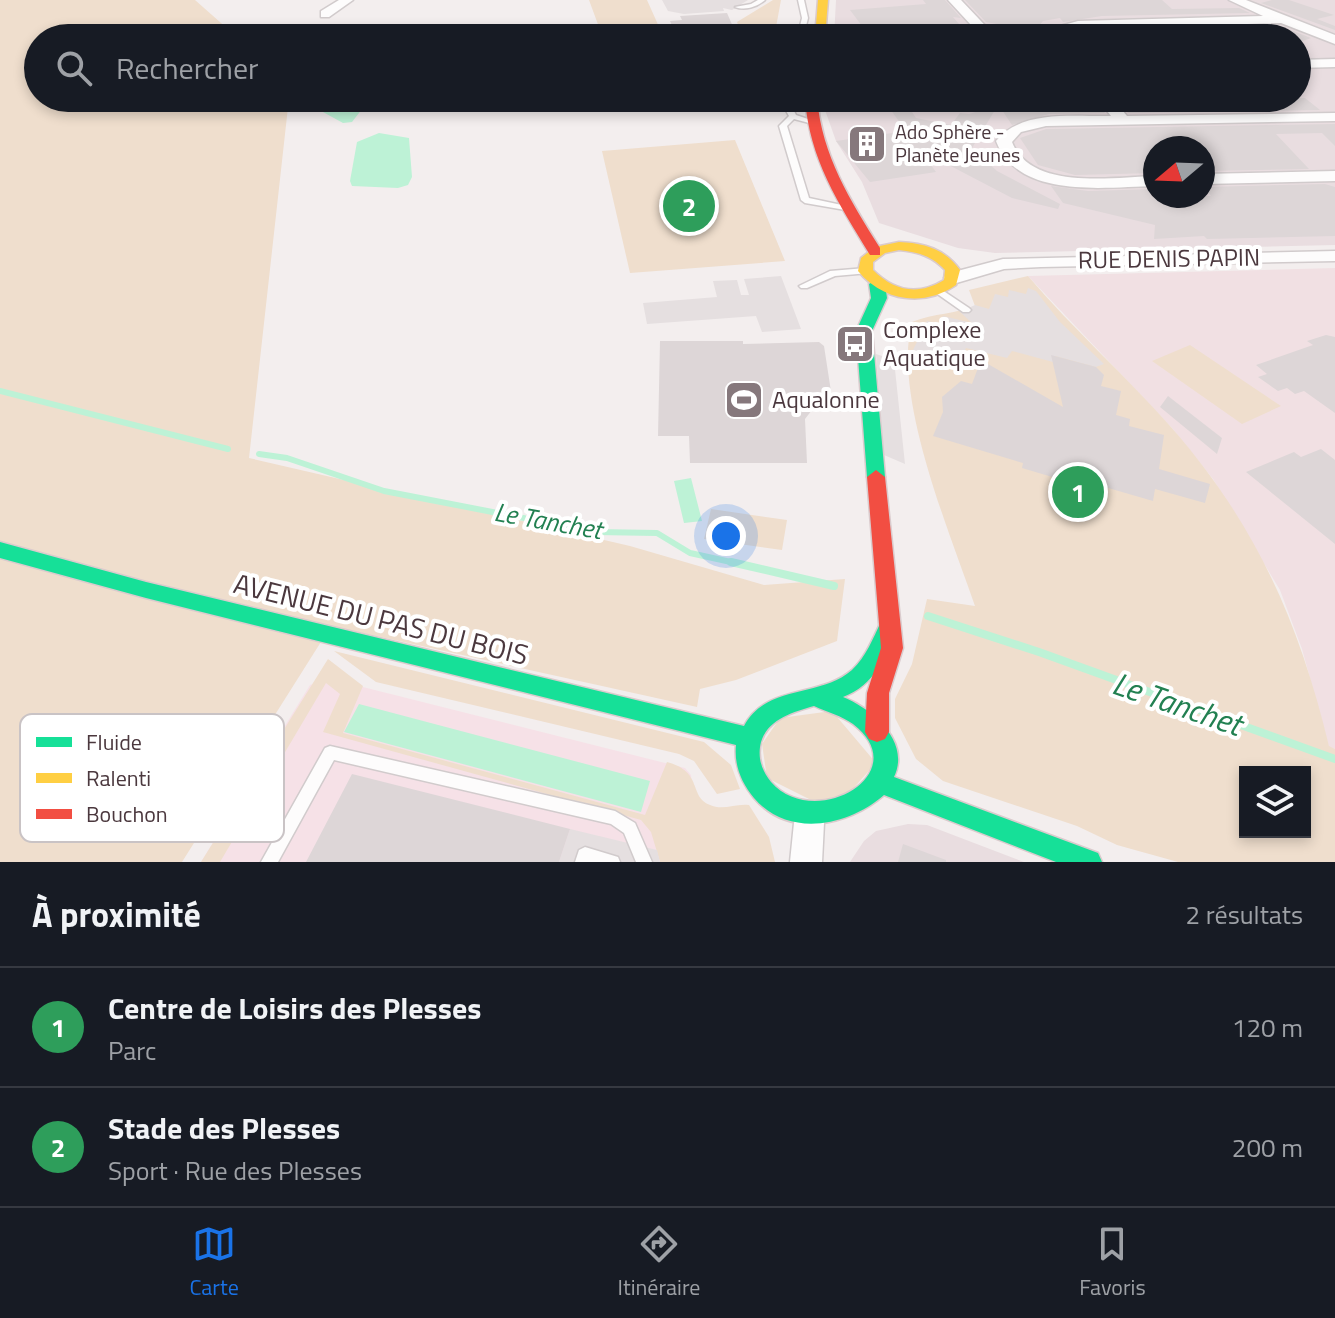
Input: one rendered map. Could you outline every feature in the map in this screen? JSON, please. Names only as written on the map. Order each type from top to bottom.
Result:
[{"type":"street","points":[[325,14],[347,0]]},
{"type":"street","points":[[954,0],[977,24]]},
{"type":"street","points":[[1235,0],[1294,24]]},
{"type":"street","points":[[820,3],[820,24]]},
{"type":"street","points":[[1112,24],[1281,19]]},
{"type":"street","points":[[1311,31],[1335,40]]},
{"type":"street","points":[[1311,64],[1335,63]]},
{"type":"street","points":[[812,112],[831,176],[875,252]]},
{"type":"street","points":[[1115,112],[1122,120]]},
{"type":"street","points":[[1143,181],[1065,181],[1021,166],[1005,149],[1008,134],[1030,124],[1335,117]]},
{"type":"street","points":[[1215,179],[1335,176]]},
{"type":"street","points":[[850,209],[876,233],[899,246]]},
{"type":"street","points":[[867,344],[890,313],[938,288],[953,270],[943,258],[919,248],[899,246],[875,252],[866,261],[879,298],[864,331],[893,658],[878,691],[877,732]]},
{"type":"street","name":"RUE DENIS PAPIN","points":[[943,258],[1003,264],[1335,256]]},
{"type":"street","name":"RUE DENIS PAPIN","points":[[938,288],[1003,264]]},
{"type":"street","points":[[872,278],[897,293],[938,288]]},
{"type":"street","name":"AVENUE DU PAS DU BOIS","points":[[0,550],[146,590],[750,738]]},
{"type":"street","points":[[821,699],[848,685],[864,672],[889,628]]},
{"type":"street","points":[[798,699],[821,699],[843,705],[862,716],[877,732],[885,749],[886,785],[878,800],[848,821],[829,824],[809,823],[772,804],[750,772],[750,738],[760,720],[777,706],[798,699]]},
{"type":"street","points":[[886,785],[1089,862]]},
{"type":"street","points":[[806,862],[809,823]]},
{"type":"lane","points":[[738,7],[752,6],[762,0]]},
{"type":"lane","points":[[801,0],[804,24]]},
{"type":"lane","points":[[791,112],[793,116],[813,122]]},
{"type":"lane","points":[[793,116],[783,126],[805,200],[850,209]]},
{"type":"lane","points":[[804,286],[833,273],[872,278]]},
{"type":"lane","points":[[938,288],[966,310]]},
{"type":"lane","points":[[284,835],[330,753],[615,818],[630,828],[644,862]]},
{"type":"lane","points":[[269,862],[280,842]]},
{"type":"lane","points":[[583,862],[585,855],[612,862]]},
{"type":"shaded area","points":[[0,0],[195,0],[222,24],[24,24],[24,112],[287,112],[249,458],[630,546],[764,585],[845,579],[837,641],[736,680],[700,689],[697,707],[331,626],[275,714],[20,714],[20,842],[195,842],[182,862],[0,862]]},
{"type":"shaded area","points":[[589,0],[647,0],[658,24],[598,24]]},
{"type":"shaded area","points":[[662,0],[748,0],[732,10],[723,8],[724,11],[684,14],[668,11]]},
{"type":"shaded area","points":[[773,0],[781,0],[777,24],[737,22]]},
{"type":"shaded area","points":[[836,0],[1335,0],[1335,245],[995,253],[958,248],[879,223],[862,182],[836,141],[826,112],[1311,112],[1311,24],[835,24]]},
{"type":"shaded area","points":[[323,112],[360,112],[352,122],[343,123]]},
{"type":"shaded area","points":[[379,133],[409,138],[412,177],[408,185],[398,188],[352,186],[350,181],[357,142]]},
{"type":"shaded area","points":[[735,140],[785,261],[630,273],[602,151]]},
{"type":"shaded area","points":[[1335,268],[1335,749],[1329,747],[1302,649],[1280,590],[1213,479],[1172,428],[1028,276]]},
{"type":"shaded area","points":[[781,276],[801,329],[762,332],[756,316],[647,324],[643,303],[717,297],[713,281],[737,280],[741,295],[749,295],[744,279]]},
{"type":"shaded area","points":[[1028,276],[1171,427],[1227,500],[1271,576],[1304,657],[1329,746],[1335,749],[1335,862],[1178,862],[1117,845],[1077,826],[943,781],[916,759],[895,718],[895,699],[912,664],[927,599],[975,606],[927,464],[910,387],[908,352],[912,322],[975,306],[969,290]]},
{"type":"shaded area","points":[[1028,288],[1036,291],[1060,322],[1104,364],[1096,367],[1055,356],[1053,362],[1012,351],[1007,358],[966,348],[960,362],[947,358],[943,367],[924,361],[925,354],[913,350],[927,321],[941,324],[943,316],[972,323],[960,312],[975,305],[989,309],[995,294],[1008,297],[1009,290],[1026,294]]},
{"type":"shaded area","points":[[1190,345],[1281,406],[1242,424],[1152,361]]},
{"type":"shaded area","points":[[876,354],[894,360],[905,464],[884,455]]},
{"type":"shaded area","points":[[691,478],[702,521],[684,523],[674,481]]},
{"type":"shaded area","points":[[711,509],[787,520],[782,550],[704,539]]},
{"type":"shaded area","points":[[334,651],[704,742],[731,765],[740,789],[717,794],[694,761],[679,754],[376,682]]},
{"type":"shaded area","points":[[328,659],[363,686],[343,733],[645,815],[667,762],[686,772],[699,796],[710,805],[749,805],[769,837],[775,862],[660,862],[651,832],[641,820],[323,732],[340,694],[326,683],[284,754],[284,729]]},
{"type":"shaded area","points":[[327,678],[685,768],[691,775],[700,862],[201,862],[213,842],[284,842],[284,727],[310,685]]},
{"type":"shaded area","points":[[359,704],[650,781],[641,812],[344,732]]},
{"type":"shaded area","points":[[832,711],[876,763],[833,811],[767,778],[762,744],[780,718]]},
{"type":"shaded area","points":[[908,824],[927,825],[1024,862],[850,862],[864,841],[876,831]]},
{"type":"shaded area","points":[[570,829],[657,850],[660,862],[559,862]]},
{"type":"shaded area","points":[[214,842],[232,842],[220,862],[201,862]]},
{"type":"building","points":[[923,0],[945,0],[961,18],[953,17],[959,24],[860,24],[850,10],[926,4]]},
{"type":"building","points":[[965,0],[1162,0],[1172,9],[1239,8],[1250,13],[1102,16],[1063,22],[1060,18],[1041,24],[986,22]]},
{"type":"building","points":[[1289,0],[1334,15],[1317,19],[1335,26],[1335,30],[1261,3]]},
{"type":"building","points":[[727,13],[732,24],[671,24],[670,21],[682,20],[680,16]]},
{"type":"building","points":[[892,112],[912,112],[916,118],[951,125],[960,113],[994,112],[972,148],[997,171],[1060,204],[1058,209],[1012,198],[920,150],[936,172],[870,182],[836,141],[906,131]]},
{"type":"building","points":[[1003,112],[1105,113],[1049,114],[1012,125]]},
{"type":"building","points":[[1335,124],[1335,146],[1322,133],[1276,134],[1309,169],[1215,171],[1215,136],[1143,136],[1143,173],[1075,175],[1038,165],[1020,138],[1046,129]]},
{"type":"building","points":[[1325,184],[1335,187],[1335,236],[1154,239],[1155,225],[1063,203],[1051,186],[1088,191],[1143,189],[1143,208],[1215,208],[1215,187]]},
{"type":"building","points":[[1326,335],[1335,337],[1335,413],[1304,391],[1295,394],[1287,388],[1278,391],[1258,377],[1267,374],[1256,365],[1313,345],[1307,341]]},
{"type":"building","name":"Aqualonne","points":[[660,341],[743,341],[743,344],[819,342],[824,346],[832,398],[812,410],[805,419],[807,463],[690,463],[689,436],[658,436]]},
{"type":"building","points":[[1051,355],[1096,367],[1104,375],[1101,386],[1121,391],[1116,415],[1130,419],[1129,426],[1164,435],[1159,469],[1210,484],[1205,503],[1155,489],[1153,501],[1091,483],[1087,497],[1067,491],[1069,482],[1022,468],[1023,463],[933,436],[943,412],[942,397],[961,381],[972,384],[981,360],[1063,407]]},
{"type":"building","points":[[1168,396],[1222,438],[1217,454],[1160,407]]},
{"type":"building","points":[[1321,449],[1335,460],[1335,544],[1246,472],[1294,452],[1301,457]]},
{"type":"building","points":[[352,774],[570,829],[559,862],[306,862]]},
{"type":"building","points":[[903,844],[946,860],[946,862],[898,862]]},
{"type":"waterway","name":"Le Tanchet","points":[[0,391],[228,449]]},
{"type":"waterway","name":"Le Tanchet","points":[[259,454],[287,458],[384,491],[596,532],[657,533],[690,553],[733,562]]},
{"type":"waterway","name":"Le Tanchet","points":[[733,562],[740,564]]},
{"type":"waterway","name":"Le Tanchet","points":[[733,562],[834,586]]},
{"type":"waterway","name":"Le Tanchet","points":[[928,616],[1039,652],[1335,759]]},
{"type":"traffic: fast","points":[[876,477],[864,331],[879,298],[877,284]]},
{"type":"traffic: fast","points":[[0,550],[146,590],[750,738]]},
{"type":"traffic: fast","points":[[821,699],[865,720],[884,745],[886,769],[874,789],[853,804],[827,812],[799,812],[774,802],[755,781],[748,760],[750,739],[768,713],[781,706],[828,693],[857,679],[871,662],[889,628]]},
{"type":"traffic: fast","points":[[886,785],[1089,862]]},
{"type":"traffic: slow","points":[[821,24],[823,0]]},
{"type":"traffic: slow","points":[[899,246],[922,249],[942,259],[953,270],[951,282],[940,289],[918,295],[895,292],[885,287],[866,271],[866,261],[880,250],[899,246]]},
{"type":"traffic: jam","points":[[812,112],[819,147],[831,177],[856,225],[875,252]]},
{"type":"traffic: jam","points":[[876,477],[892,648],[878,693],[877,732]]},
{"type":"place","name":"Ado Sphère - Planète Jeunes","points":[[867,144]]},
{"type":"place","name":"Stade des Plesses","points":[[689,206]]},
{"type":"place","name":"Complexe Aquatique","points":[[855,344]]},
{"type":"place","name":"Aqualonne","points":[[744,400]]},
{"type":"place","name":"Centre de Loisirs des Plesses","points":[[1078,492]]}]
